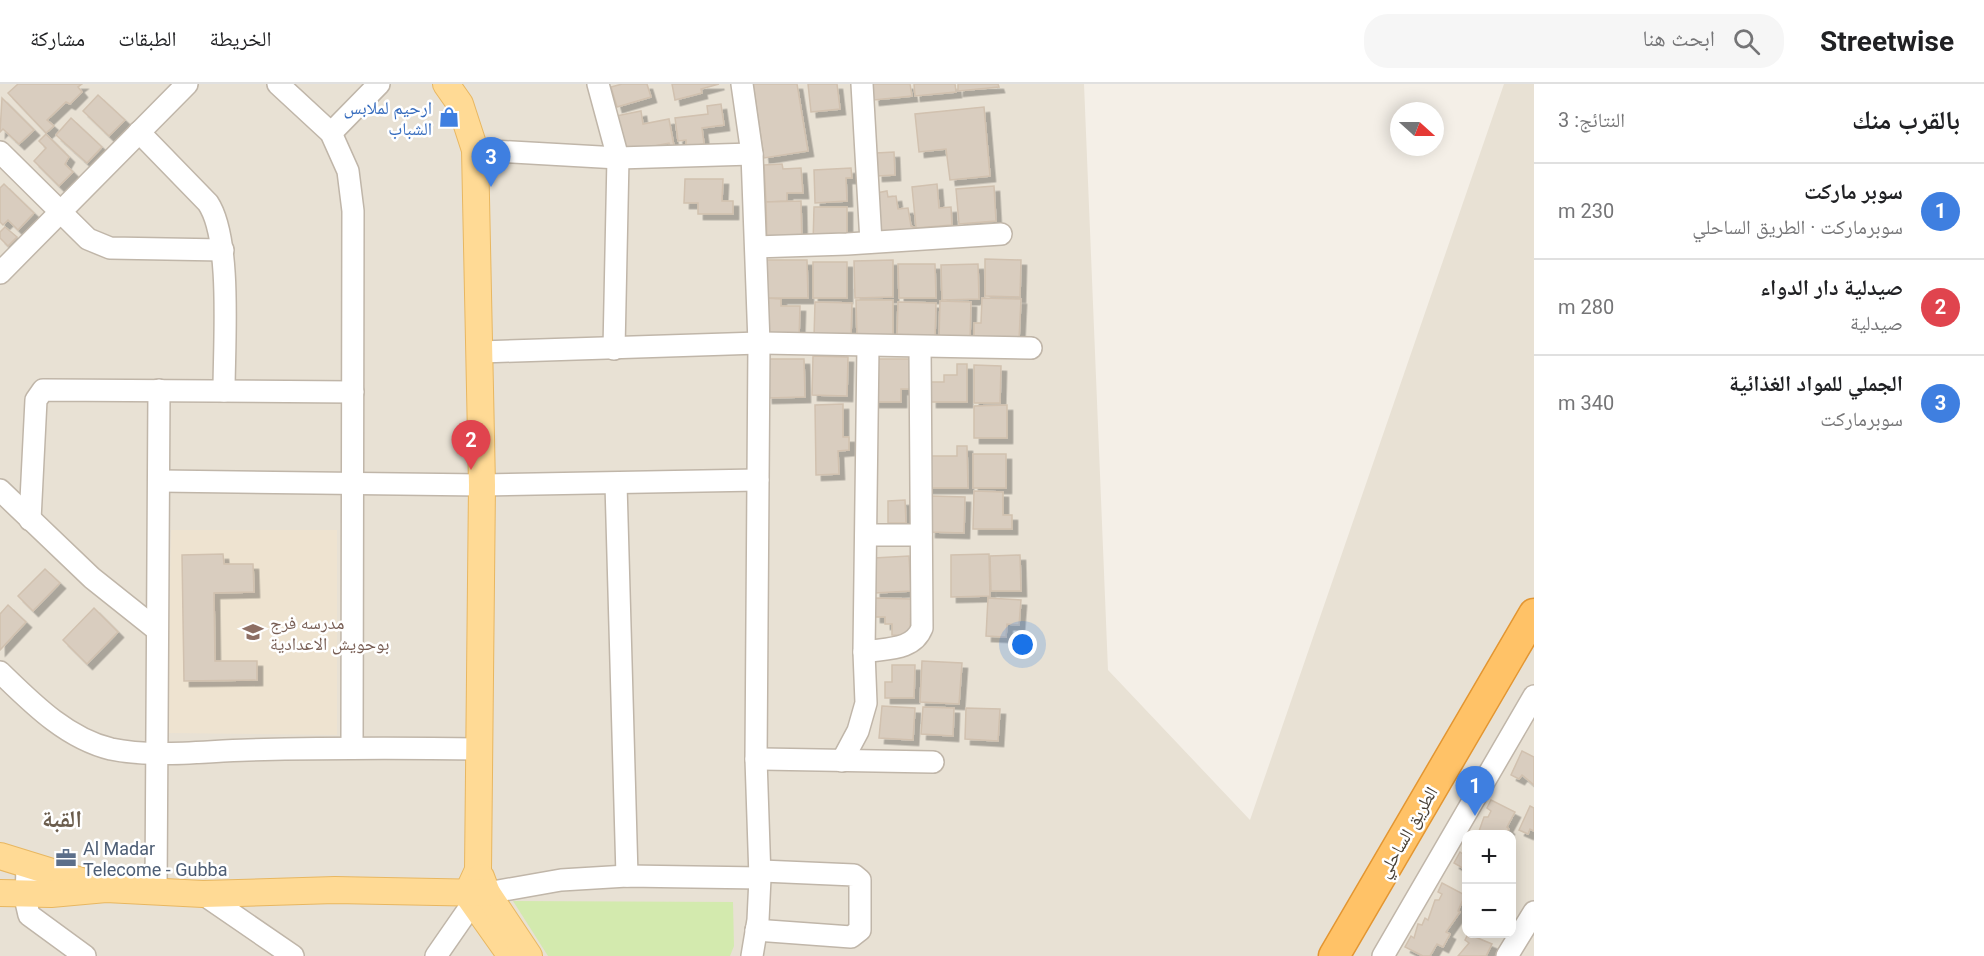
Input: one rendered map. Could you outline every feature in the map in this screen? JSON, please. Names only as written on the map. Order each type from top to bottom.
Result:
[{"type":"highway","name":"الطريق الساحلي","points":[[1334,956],[1534,614]]},
{"type":"main road","points":[[446,84],[460,104],[475,150],[482,485],[478,870],[475,897],[511,956]]},
{"type":"main road","points":[[0,856],[106,889]]},
{"type":"main road","points":[[0,892],[51,894],[106,889],[204,894],[335,890],[475,897],[529,956]]},
{"type":"street","points":[[0,273],[187,84]]},
{"type":"street","points":[[278,84],[331,133],[348,171],[353,211],[352,748]]},
{"type":"street","points":[[331,133],[379,84]]},
{"type":"street","points":[[598,84],[618,158],[614,349]]},
{"type":"street","points":[[742,84],[752,154],[759,343],[756,759],[760,874],[752,956]]},
{"type":"street","points":[[862,84],[871,242]]},
{"type":"street","points":[[139,132],[208,203],[216,215],[223,250],[224,391]]},
{"type":"street","points":[[475,150],[618,158],[752,154]]},
{"type":"street","points":[[0,152],[88,239],[99,246],[223,250]]},
{"type":"street","points":[[757,247],[1001,234]]},
{"type":"street","points":[[481,352],[759,343],[920,348],[1031,348]]},
{"type":"street","points":[[842,761],[858,731],[866,703],[864,652],[868,346]]},
{"type":"street","points":[[864,652],[910,645],[918,638],[922,628],[920,348]]},
{"type":"street","points":[[30,520],[36,400],[39,394],[48,388],[353,392]]},
{"type":"street","points":[[156,892],[159,390]]},
{"type":"street","points":[[160,481],[482,485],[758,480]]},
{"type":"street","points":[[616,484],[627,876]]},
{"type":"street","points":[[0,490],[92,579],[156,629]]},
{"type":"street","points":[[866,535],[921,535]]},
{"type":"street","points":[[0,672],[44,714],[87,740],[110,748],[156,752],[352,748],[480,749]]},
{"type":"street","points":[[1383,956],[1534,696]]},
{"type":"street","points":[[756,759],[933,762]]},
{"type":"street","points":[[27,866],[27,910],[33,920],[85,956]]},
{"type":"street","points":[[436,956],[475,897],[561,880],[627,876],[760,874],[855,875],[860,880],[860,930],[851,937],[756,930]]},
{"type":"street","points":[[204,894],[293,956]]},
{"type":"street","points":[[1507,956],[1534,912]]},
{"type":"shaded area","name":"القبة","points":[[0,84],[1084,84],[1108,670],[1250,820],[1504,84],[1534,84],[1534,956],[0,956]]},
{"type":"shaded area","name":"مدرسه فرج بوحويش الاعدادية","points":[[171,530],[337,530],[337,735],[167,733]]},
{"type":"green space","points":[[513,901],[733,902],[734,946],[730,956],[548,956]]},
{"type":"building","points":[[18,84],[82,84],[78,87],[82,92],[70,104],[66,102],[47,120],[54,126],[46,133],[8,93]]},
{"type":"building","points":[[622,84],[647,84],[651,97],[617,107],[611,87]]},
{"type":"building","points":[[672,84],[719,84],[701,89],[702,93],[675,100]]},
{"type":"building","points":[[753,84],[797,84],[808,151],[764,158]]},
{"type":"building","points":[[808,84],[837,84],[840,109],[811,112]]},
{"type":"building","points":[[872,84],[910,84],[912,96],[874,100]]},
{"type":"building","points":[[914,84],[955,84],[956,92],[915,96]]},
{"type":"building","points":[[958,84],[998,84],[999,87],[958,91]]},
{"type":"building","points":[[98,95],[125,120],[109,136],[83,111]]},
{"type":"building","points":[[2,98],[34,130],[19,144],[3,129],[0,132]]},
{"type":"building","points":[[721,104],[724,125],[702,128],[704,144],[686,147],[686,140],[678,141],[675,118],[708,114],[707,106]]},
{"type":"building","points":[[984,107],[990,176],[950,180],[946,149],[919,152],[915,114]]},
{"type":"building","points":[[641,111],[643,124],[669,119],[674,146],[670,147],[669,143],[623,152],[616,116]]},
{"type":"building","points":[[71,118],[102,147],[87,163],[56,135]]},
{"type":"building","points":[[46,134],[69,157],[65,164],[73,172],[59,186],[34,161],[46,148],[39,141]]},
{"type":"building","points":[[894,152],[895,175],[877,176],[876,153]]},
{"type":"building","points":[[782,164],[783,169],[801,168],[803,193],[787,193],[787,201],[766,202],[764,165]]},
{"type":"building","points":[[851,168],[852,178],[846,178],[847,201],[815,203],[814,170]]},
{"type":"building","points":[[685,179],[723,179],[722,201],[733,201],[733,214],[698,214],[698,203],[684,203]]},
{"type":"building","points":[[4,184],[34,213],[18,230],[8,220],[3,225],[0,222],[0,188]]},
{"type":"building","points":[[937,184],[939,208],[951,207],[952,225],[916,228],[912,187]]},
{"type":"building","points":[[994,186],[996,221],[959,224],[956,189]]},
{"type":"building","points":[[887,191],[888,197],[896,196],[898,209],[908,208],[911,226],[916,228],[917,239],[879,246],[871,194]]},
{"type":"building","points":[[801,201],[802,245],[767,246],[766,202]]},
{"type":"building","points":[[814,207],[847,207],[847,244],[813,244]]},
{"type":"building","points":[[5,227],[17,237],[8,246],[0,238],[0,232]]},
{"type":"building","points":[[985,259],[1021,260],[1020,297],[985,296]]},
{"type":"building","points":[[764,260],[807,260],[808,298],[764,298]]},
{"type":"building","points":[[893,260],[893,297],[855,298],[854,261]]},
{"type":"building","points":[[813,262],[847,262],[847,298],[813,298]]},
{"type":"building","points":[[898,264],[935,264],[936,298],[899,298]]},
{"type":"building","points":[[978,264],[979,299],[942,300],[941,265]]},
{"type":"building","points":[[764,298],[781,299],[781,306],[800,306],[799,338],[763,337]]},
{"type":"building","points":[[982,298],[1021,299],[1019,340],[974,339],[974,323],[981,323]]},
{"type":"building","points":[[856,300],[893,300],[893,338],[857,338]]},
{"type":"building","points":[[940,301],[971,302],[970,340],[939,339]]},
{"type":"building","points":[[815,302],[852,303],[851,338],[814,337]]},
{"type":"building","points":[[898,302],[936,303],[935,339],[897,338]]},
{"type":"building","points":[[813,356],[848,357],[847,396],[812,395]]},
{"type":"building","points":[[766,359],[804,359],[805,397],[767,398]]},
{"type":"building","points":[[872,359],[910,359],[910,389],[901,389],[901,402],[872,402]]},
{"type":"building","points":[[957,364],[967,364],[967,402],[931,402],[931,382],[944,382],[944,375],[957,375]]},
{"type":"building","points":[[974,365],[1001,366],[1000,403],[974,403]]},
{"type":"building","points":[[843,404],[843,437],[849,437],[849,450],[838,451],[839,474],[816,475],[815,405]]},
{"type":"building","points":[[1007,405],[1007,438],[974,438],[974,406]]},
{"type":"building","points":[[957,446],[967,446],[968,488],[927,488],[926,456],[957,456]]},
{"type":"building","points":[[973,454],[1006,454],[1006,488],[973,488]]},
{"type":"building","points":[[974,491],[1003,492],[1003,515],[1012,515],[1012,529],[973,529]]},
{"type":"building","points":[[931,496],[965,497],[964,533],[930,532]]},
{"type":"building","points":[[905,500],[906,523],[888,523],[888,501]]},
{"type":"building","points":[[223,554],[224,564],[253,564],[254,592],[214,593],[215,661],[257,661],[257,680],[184,681],[182,555]]},
{"type":"building","points":[[989,554],[990,596],[951,597],[951,555]]},
{"type":"building","points":[[1020,555],[1021,591],[991,591],[990,556]]},
{"type":"building","points":[[909,556],[911,591],[875,593],[874,558]]},
{"type":"building","points":[[45,569],[60,583],[33,611],[18,596]]},
{"type":"building","points":[[875,598],[911,599],[910,636],[892,635],[892,624],[885,624],[885,617],[875,617]]},
{"type":"building","points":[[988,598],[1021,600],[1019,625],[1007,624],[1006,637],[986,636]]},
{"type":"building","points":[[8,605],[26,622],[0,650],[0,614]]},
{"type":"building","points":[[94,608],[118,632],[87,664],[63,640]]},
{"type":"building","points":[[922,661],[962,663],[959,704],[920,702]]},
{"type":"building","points":[[892,665],[915,665],[914,698],[885,698],[885,682],[892,682]]},
{"type":"building","points":[[882,706],[915,708],[913,740],[879,738]]},
{"type":"building","points":[[923,707],[954,708],[953,736],[921,734]]},
{"type":"building","points":[[966,708],[1000,709],[998,741],[965,739]]},
{"type":"building","points":[[1522,751],[1534,757],[1534,785],[1522,775],[1519,779],[1511,775]]},
{"type":"building","points":[[1491,800],[1515,812],[1507,827],[1508,830],[1479,830],[1484,817],[1488,817],[1491,811],[1487,808]]},
{"type":"building","points":[[1530,806],[1534,808],[1534,831],[1530,829],[1528,834],[1519,830]]},
{"type":"building","points":[[1460,852],[1462,853],[1462,868],[1454,863]]},
{"type":"building","points":[[1442,883],[1462,893],[1462,902],[1458,911],[1460,912],[1446,932],[1450,934],[1443,947],[1437,944],[1430,956],[1423,956],[1405,947],[1411,936],[1414,938],[1418,924],[1422,925],[1425,918],[1428,920],[1435,900],[1439,900],[1442,894],[1438,892]]},
{"type":"building","points":[[1466,938],[1478,938],[1492,944],[1486,956],[1458,956],[1469,943],[1465,940]]},
{"type":"place","name":"ارحيم لملابس الشباب","points":[[449,117]]},
{"type":"place","name":"الجملي للمواد الغذائية","points":[[491,187]]},
{"type":"place","name":"صيدلية دار الدواء","points":[[471,470]]},
{"type":"place","name":"مدرسه فرج بوحويش الاعدادية","points":[[253,632]]},
{"type":"place","name":"سوبر ماركت","points":[[1475,816]]},
{"type":"place","name":"Al Madar Telecome - Gubba","points":[[66,858]]},
{"type":"district","name":"القبة","points":[[62,819]]}]
